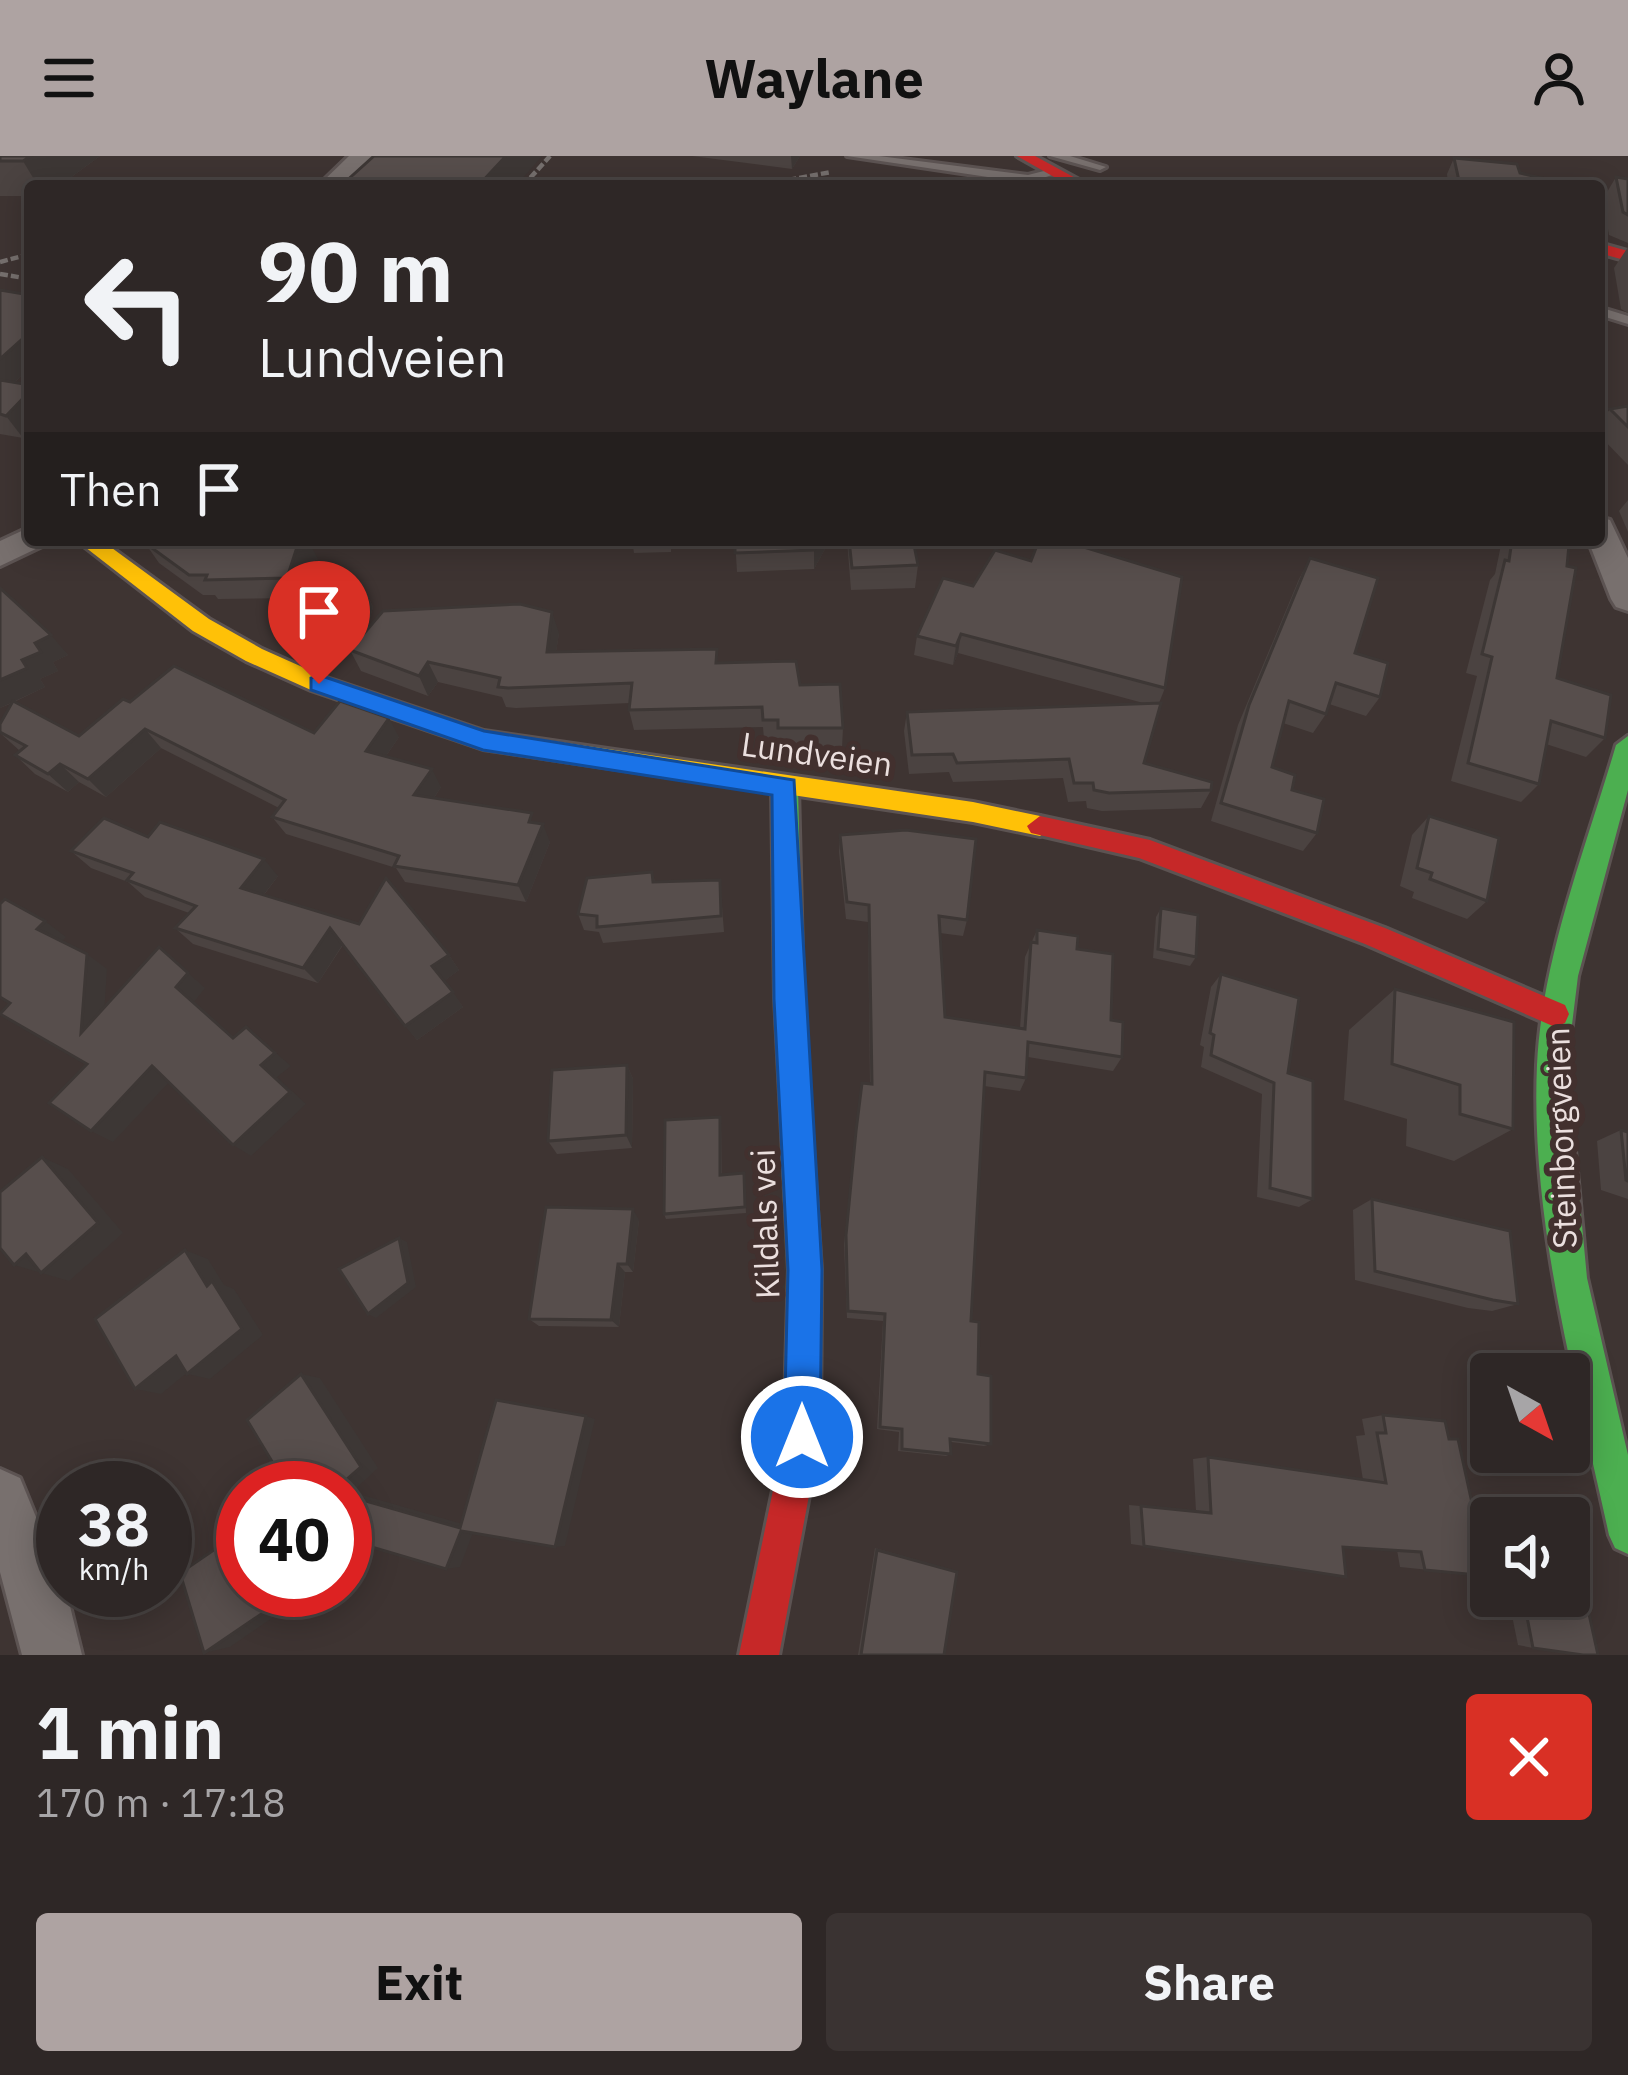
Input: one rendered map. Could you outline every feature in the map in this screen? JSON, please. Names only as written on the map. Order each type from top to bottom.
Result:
[{"type":"street","points":[[336,180],[362,156]]},
{"type":"street","points":[[1024,156],[1090,177]]},
{"type":"street","points":[[1605,542],[1628,599]]},
{"type":"street","name":"Lundveien","points":[[95,546],[201,625],[319,684],[483,740],[973,812],[1141,848],[1375,936],[1556,1015]]},
{"type":"street","name":"Steinborgveien","points":[[1628,745],[1556,1015],[1555,1125],[1565,1266],[1628,1535]]},
{"type":"street","name":"Kildals vei","points":[[759,1655],[802,1437],[805,1270],[789,999],[785,787]]},
{"type":"street","points":[[0,1498],[37,1588],[52,1655]]},
{"type":"lane","points":[[853,156],[1028,179],[1054,164]]},
{"type":"path","points":[[528,180],[550,156]]},
{"type":"path","points":[[783,180],[876,159]]},
{"type":"building","points":[[0,156],[31,156],[23,161],[0,161]]},
{"type":"building","points":[[374,156],[506,156],[484,180],[347,180]]},
{"type":"building","points":[[1454,158],[1517,164],[1520,173],[1550,180],[1459,180]]},
{"type":"building","points":[[1616,177],[1628,179],[1628,215],[1623,212]]},
{"type":"building","points":[[0,290],[24,294],[24,337],[0,359]]},
{"type":"building","points":[[0,380],[24,384],[24,397],[6,416],[0,414]]},
{"type":"building","points":[[1628,406],[1628,427],[1610,409]]},
{"type":"building","points":[[149,546],[297,546],[287,578],[205,580],[207,575],[189,575]]},
{"type":"building","points":[[735,546],[816,546],[814,550],[735,553]]},
{"type":"building","points":[[850,546],[914,546],[918,565],[852,568]]},
{"type":"building","points":[[1037,546],[1088,546],[1182,577],[1165,688],[961,634],[956,646],[917,636],[943,578],[973,586],[995,550],[1031,561]]},
{"type":"building","points":[[1511,546],[1569,546],[1567,566],[1576,568],[1557,678],[1611,695],[1605,738],[1551,721],[1539,784],[1468,763],[1492,657],[1482,654],[1505,560],[1509,561]]},
{"type":"building","points":[[1310,558],[1378,578],[1355,653],[1388,663],[1380,697],[1336,683],[1326,714],[1289,701],[1272,767],[1295,775],[1292,790],[1324,799],[1317,833],[1221,803],[1249,705]]},
{"type":"building","points":[[362,584],[351,622],[306,623],[308,586]]},
{"type":"building","points":[[0,588],[51,635],[35,643],[41,652],[22,660],[27,668],[0,680]]},
{"type":"building","points":[[520,604],[552,612],[547,652],[717,649],[716,663],[796,661],[800,685],[840,684],[843,728],[778,728],[778,720],[763,720],[762,707],[629,710],[632,683],[498,687],[500,678],[428,662],[419,676],[350,650],[383,611]]},
{"type":"building","points":[[174,666],[314,733],[340,701],[389,718],[366,751],[432,769],[414,795],[532,813],[529,822],[543,824],[518,885],[394,866],[399,856],[272,817],[285,800],[145,729],[88,779],[60,764],[48,774],[15,755],[26,746],[0,732],[13,701],[79,736],[123,699],[130,702]]},
{"type":"building","points":[[1161,703],[1144,763],[1212,782],[1211,790],[1109,793],[1094,790],[1093,783],[1074,783],[1069,759],[957,763],[953,754],[912,755],[907,712]]},
{"type":"building","points":[[1429,816],[1499,838],[1487,901],[1430,879],[1432,873],[1417,868]]},
{"type":"building","points":[[104,818],[148,837],[160,822],[264,859],[241,888],[359,924],[386,878],[449,955],[432,966],[453,992],[405,1026],[330,928],[303,968],[175,928],[196,906],[127,880],[133,873],[71,851]]},
{"type":"building","points":[[906,830],[976,839],[967,920],[939,916],[945,1017],[1025,1029],[1031,942],[1037,943],[1037,930],[1078,936],[1077,949],[1113,954],[1111,1020],[1123,1022],[1122,1057],[1028,1042],[1026,1078],[985,1072],[971,1321],[979,1322],[978,1374],[991,1376],[991,1444],[950,1439],[951,1454],[902,1449],[902,1429],[880,1427],[885,1314],[848,1311],[846,1235],[856,1131],[862,1083],[872,1084],[869,905],[847,902],[840,835]]},
{"type":"building","points":[[652,872],[653,882],[720,880],[721,916],[597,927],[597,916],[578,914],[587,878]]},
{"type":"building","points":[[5,899],[45,921],[37,929],[87,954],[81,1033],[159,947],[188,973],[176,987],[233,1038],[246,1027],[275,1053],[261,1065],[290,1092],[233,1145],[152,1066],[91,1131],[49,1103],[87,1064],[0,1014],[10,1003],[0,997],[0,904]]},
{"type":"building","points":[[1161,908],[1198,915],[1196,957],[1158,949]]},
{"type":"building","points":[[1221,974],[1299,998],[1288,1073],[1313,1081],[1313,1199],[1270,1188],[1274,1083],[1211,1055],[1214,1035],[1210,1033]]},
{"type":"building","points":[[1395,989],[1514,1022],[1513,1129],[1460,1114],[1460,1085],[1392,1064]]},
{"type":"building","points":[[627,1065],[626,1135],[548,1141],[552,1070]]},
{"type":"building","points":[[720,1117],[720,1175],[744,1173],[745,1207],[664,1214],[665,1120]]},
{"type":"building","points":[[1621,1130],[1628,1132],[1628,1181],[1626,1180]]},
{"type":"building","points":[[42,1157],[98,1223],[41,1273],[26,1254],[14,1265],[0,1248],[0,1192]]},
{"type":"building","points":[[1372,1199],[1510,1231],[1518,1304],[1375,1271]]},
{"type":"building","points":[[546,1207],[633,1209],[627,1264],[618,1264],[611,1320],[529,1319]]},
{"type":"building","points":[[399,1238],[408,1283],[368,1314],[339,1269]]},
{"type":"building","points":[[185,1250],[207,1286],[212,1281],[242,1329],[187,1374],[176,1356],[135,1389],[95,1319]]},
{"type":"building","points":[[301,1374],[357,1461],[272,1461],[247,1420]]},
{"type":"building","points":[[496,1400],[586,1416],[555,1547],[461,1531],[446,1569],[372,1547],[372,1503],[460,1528]]},
{"type":"building","points":[[1383,1415],[1445,1421],[1449,1439],[1458,1439],[1471,1497],[1470,1574],[1425,1570],[1421,1552],[1343,1547],[1346,1577],[1144,1546],[1141,1506],[1211,1513],[1208,1457],[1386,1483],[1377,1433],[1386,1433]]},
{"type":"building","points":[[216,1548],[216,1617],[257,1617],[204,1653],[192,1613],[192,1565]]},
{"type":"building","points":[[877,1550],[957,1572],[944,1655],[861,1655]]},
{"type":"building","points":[[1527,1617],[1590,1617],[1598,1655],[1583,1655],[1533,1648]]},
{"type":"traffic: fast","points":[[1628,745],[1564,976],[1552,1065],[1570,1278],[1628,1535]]},
{"type":"traffic: fast","points":[[785,787],[789,997]]},
{"type":"traffic: slow","points":[[95,546],[201,625],[254,655],[319,684],[483,740],[973,812],[1040,826]]},
{"type":"traffic: jam","points":[[1024,156],[1070,180]]},
{"type":"traffic: jam","points":[[1605,250],[1628,256]]},
{"type":"traffic: jam","points":[[1040,826],[1141,848],[1375,936],[1555,1014]]},
{"type":"traffic: jam","points":[[759,1655],[802,1437],[805,1270],[789,997]]},
{"type":"route","points":[[319,684],[483,740],[785,787],[789,999],[805,1270],[802,1437]]}]
